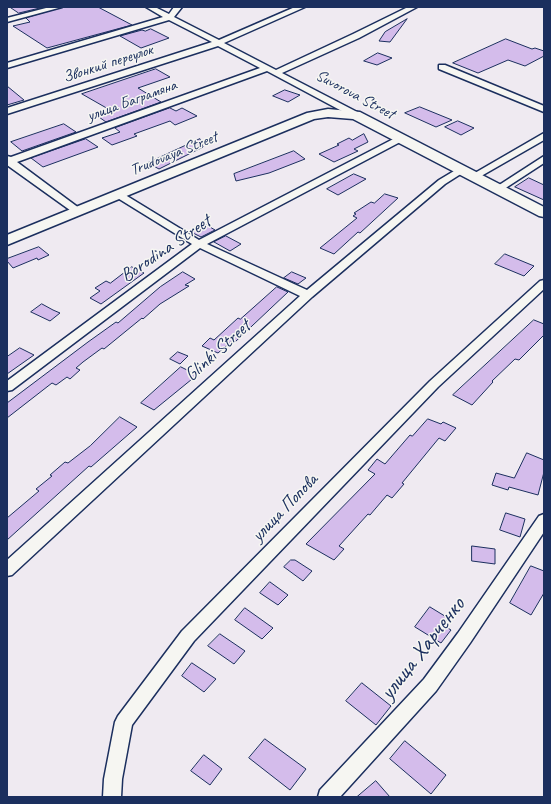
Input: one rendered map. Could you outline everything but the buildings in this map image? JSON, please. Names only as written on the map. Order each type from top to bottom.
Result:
[{"type":"main road","name":"Trudovaya Street","points":[[7,240],[311,116],[328,112],[356,115]]},
{"type":"main road","name":"Suvorova Street","points":[[356,115],[544,213]]},
{"type":"street","points":[[7,20],[58,7]]},
{"type":"street","name":"Suvorova Street","points":[[150,7],[277,72],[356,115]]},
{"type":"street","points":[[7,66],[170,17],[178,7]]},
{"type":"street","name":"Звонкий переулок","points":[[7,111],[218,43],[301,7]]},
{"type":"street","points":[[277,72],[356,36],[413,7]]},
{"type":"street","points":[[442,67],[544,109]]},
{"type":"street","name":"улица Баграмяна","points":[[8,161],[268,68]]},
{"type":"street","points":[[498,189],[536,159],[544,136]]},
{"type":"street","name":"Borodina Street","points":[[7,387],[199,244],[401,138]]},
{"type":"street","name":"Glinki Street","points":[[7,570],[308,295],[442,182],[468,173],[536,159]]},
{"type":"street","points":[[8,161],[78,211]]},
{"type":"street","points":[[119,195],[199,244],[308,295]]},
{"type":"street","name":"улица Попова","points":[[112,797],[113,779],[124,722],[188,636],[434,384],[544,283]]},
{"type":"street","name":"улица Харченко","points":[[327,797],[430,685],[544,520]]}]
